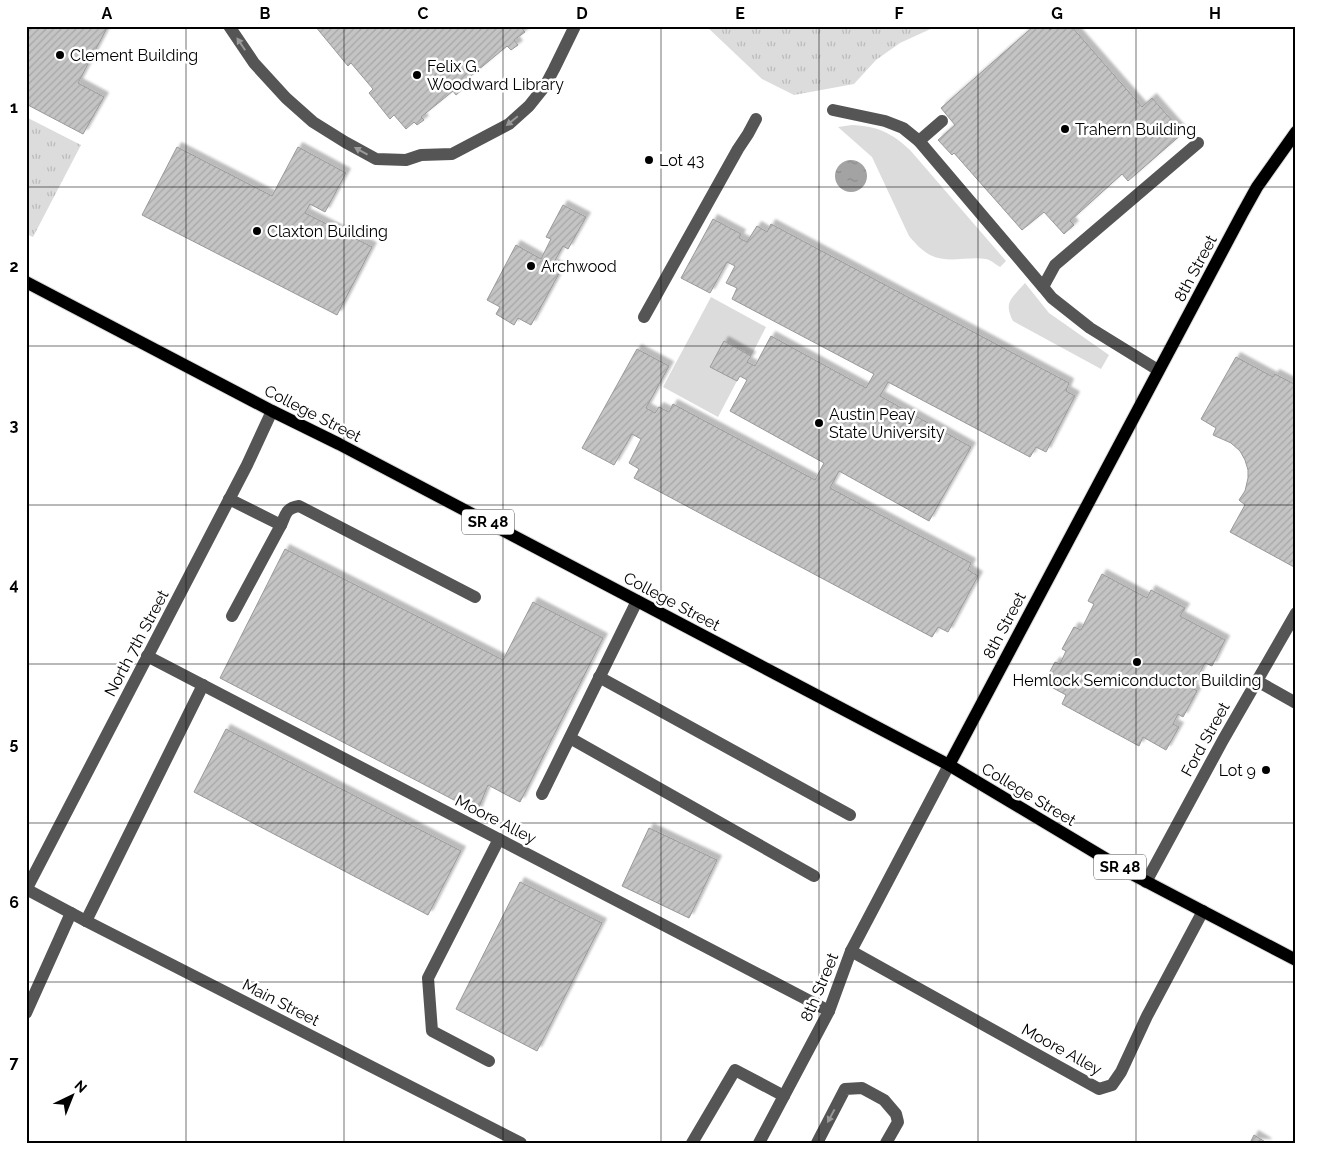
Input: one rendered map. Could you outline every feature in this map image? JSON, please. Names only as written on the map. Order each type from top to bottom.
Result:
[{"type":"main road","name":"8th Street","points":[[949,764],[1242,214],[1257,187],[1296,132]]},
{"type":"main road","name":"College Street","points":[[26,282],[949,764],[1146,882],[1296,960]]},
{"type":"street","points":[[229,26],[254,62],[286,98],[313,122],[376,159],[406,160],[421,155],[452,154],[509,124],[529,106],[545,86],[575,26]]},
{"type":"street","points":[[833,110],[885,121],[903,128],[918,141],[1052,298],[1090,328],[1158,370]]},
{"type":"street","points":[[644,317],[756,119]]},
{"type":"street","points":[[918,141],[942,121]]},
{"type":"street","points":[[1043,288],[1055,265],[1198,142]]},
{"type":"street","name":"North 7th Street","points":[[26,889],[247,465],[272,411]]},
{"type":"street","points":[[229,499],[281,526]]},
{"type":"street","points":[[232,616],[288,511],[292,507],[299,506],[475,598]]},
{"type":"street","points":[[542,794],[637,601]]},
{"type":"street","name":"Ford Street","points":[[1146,882],[1223,740],[1296,613]]},
{"type":"street","name":"Moore Alley","points":[[147,656],[829,1011]]},
{"type":"street","points":[[599,678],[850,816]]},
{"type":"street","points":[[1257,680],[1296,703]]},
{"type":"street","points":[[86,921],[203,685]]},
{"type":"street","points":[[570,738],[814,876]]},
{"type":"street","name":"8th Street","points":[[759,1143],[829,1011],[851,952],[949,764]]},
{"type":"street","points":[[489,1061],[432,1031],[428,978],[499,839]]},
{"type":"street","name":"Main Street","points":[[26,889],[515,1141]]},
{"type":"street","points":[[26,1013],[71,912]]},
{"type":"street","name":"Moore Alley","points":[[851,952],[1099,1089],[1112,1085],[1121,1072],[1147,1016],[1203,912]]},
{"type":"street","points":[[692,1143],[735,1070],[784,1096]]},
{"type":"street","points":[[817,1143],[845,1089],[862,1088],[884,1100],[896,1114],[898,1122],[886,1143]]},
{"type":"green space","points":[[706,26],[937,26],[900,43],[876,60],[854,84],[794,95],[762,79]]},
{"type":"green space","points":[[26,117],[81,145],[33,237],[26,234]]},
{"type":"green space","points":[[852,125],[869,127],[884,132],[910,150],[1006,261],[1000,267],[986,259],[937,258],[921,249],[909,236],[872,157],[838,127]]},
{"type":"green space","points":[[1025,283],[1049,313],[1109,355],[1101,369],[1013,321],[1009,309],[1010,300]]},
{"type":"green space","points":[[711,297],[766,327],[751,356],[724,341],[710,367],[737,381],[718,417],[663,387]]},
{"type":"water","points":[[851,160],[863,164],[867,176],[863,188],[851,192],[839,188],[835,176],[839,164]]},
{"type":"building","name":"Clement Building","points":[[26,26],[108,26],[78,83],[104,97],[83,134],[26,104]]},
{"type":"building","name":"Felix G. Woodward Library","points":[[315,26],[520,26],[525,32],[514,40],[518,45],[511,50],[507,46],[460,85],[463,89],[456,95],[453,91],[421,117],[424,120],[417,125],[414,122],[406,129],[394,115],[390,119],[369,93],[373,89],[351,63],[348,66]]},
{"type":"building","name":"Trahern Building","points":[[1034,26],[1046,26],[1050,30],[1054,26],[1071,26],[1142,107],[1152,98],[1183,133],[1128,181],[1122,174],[1070,221],[1074,225],[1064,234],[1044,212],[1022,230],[954,153],[952,155],[938,140],[955,125],[941,108]]},
{"type":"building","name":"Claxton Building","points":[[177,147],[272,196],[298,147],[346,173],[325,212],[310,204],[305,213],[372,247],[337,315],[142,215]]},
{"type":"building","name":"Archwood","points":[[563,205],[586,217],[568,249],[563,246],[553,264],[562,268],[531,325],[518,318],[514,325],[496,314],[500,307],[487,300],[516,245],[541,259],[551,239],[546,237]]},
{"type":"building","points":[[713,219],[741,234],[739,238],[747,242],[757,226],[767,232],[771,224],[1069,383],[1066,391],[1075,396],[1046,452],[1036,447],[1030,457],[888,382],[880,396],[971,447],[929,521],[839,471],[830,488],[971,563],[968,570],[978,576],[948,632],[938,627],[932,637],[634,478],[639,469],[629,463],[641,439],[632,434],[614,465],[582,448],[637,349],[669,366],[646,408],[655,413],[659,407],[669,412],[673,404],[815,480],[824,463],[730,411],[747,380],[740,376],[737,381],[710,367],[724,341],[751,356],[747,362],[755,366],[771,336],[866,388],[874,374],[732,299],[737,288],[726,283],[735,266],[727,262],[710,293],[681,278]]},
{"type":"building","points":[[1236,357],[1273,377],[1275,374],[1296,385],[1296,564],[1294,567],[1230,532],[1245,505],[1239,500],[1245,491],[1248,470],[1240,451],[1231,443],[1213,435],[1216,428],[1201,419]]},
{"type":"building","points":[[285,549],[503,660],[533,602],[603,638],[520,802],[488,785],[477,812],[220,678]]},
{"type":"building","name":"Hemlock Semiconductor Building","points":[[1102,574],[1147,598],[1151,590],[1185,608],[1180,616],[1225,640],[1212,666],[1205,663],[1192,688],[1197,691],[1183,717],[1178,714],[1173,724],[1179,727],[1166,750],[1143,737],[1139,746],[1062,704],[1066,695],[1044,683],[1055,662],[1060,664],[1066,651],[1062,649],[1074,627],[1081,630],[1094,604],[1088,601]]},
{"type":"building","points":[[226,729],[461,851],[428,915],[194,792]]},
{"type":"building","points":[[649,828],[717,860],[689,918],[622,886]]},
{"type":"building","points":[[520,882],[602,923],[537,1051],[456,1009]]},
{"type":"building","points":[[1254,1135],[1267,1143],[1250,1143]]},
{"type":"place","name":"Clement Building","points":[[60,55]]},
{"type":"place","name":"Felix G. Woodward Library","points":[[417,75]]},
{"type":"place","name":"Trahern Building","points":[[1065,129]]},
{"type":"place","name":"Lot 43","points":[[649,160]]},
{"type":"place","name":"Claxton Building","points":[[257,231]]},
{"type":"place","name":"Archwood","points":[[531,266]]},
{"type":"place","name":"Austin Peay State University","points":[[819,423]]},
{"type":"place","name":"Hemlock Semiconductor Building","points":[[1137,662]]},
{"type":"place","name":"Lot 9","points":[[1266,770]]}]
